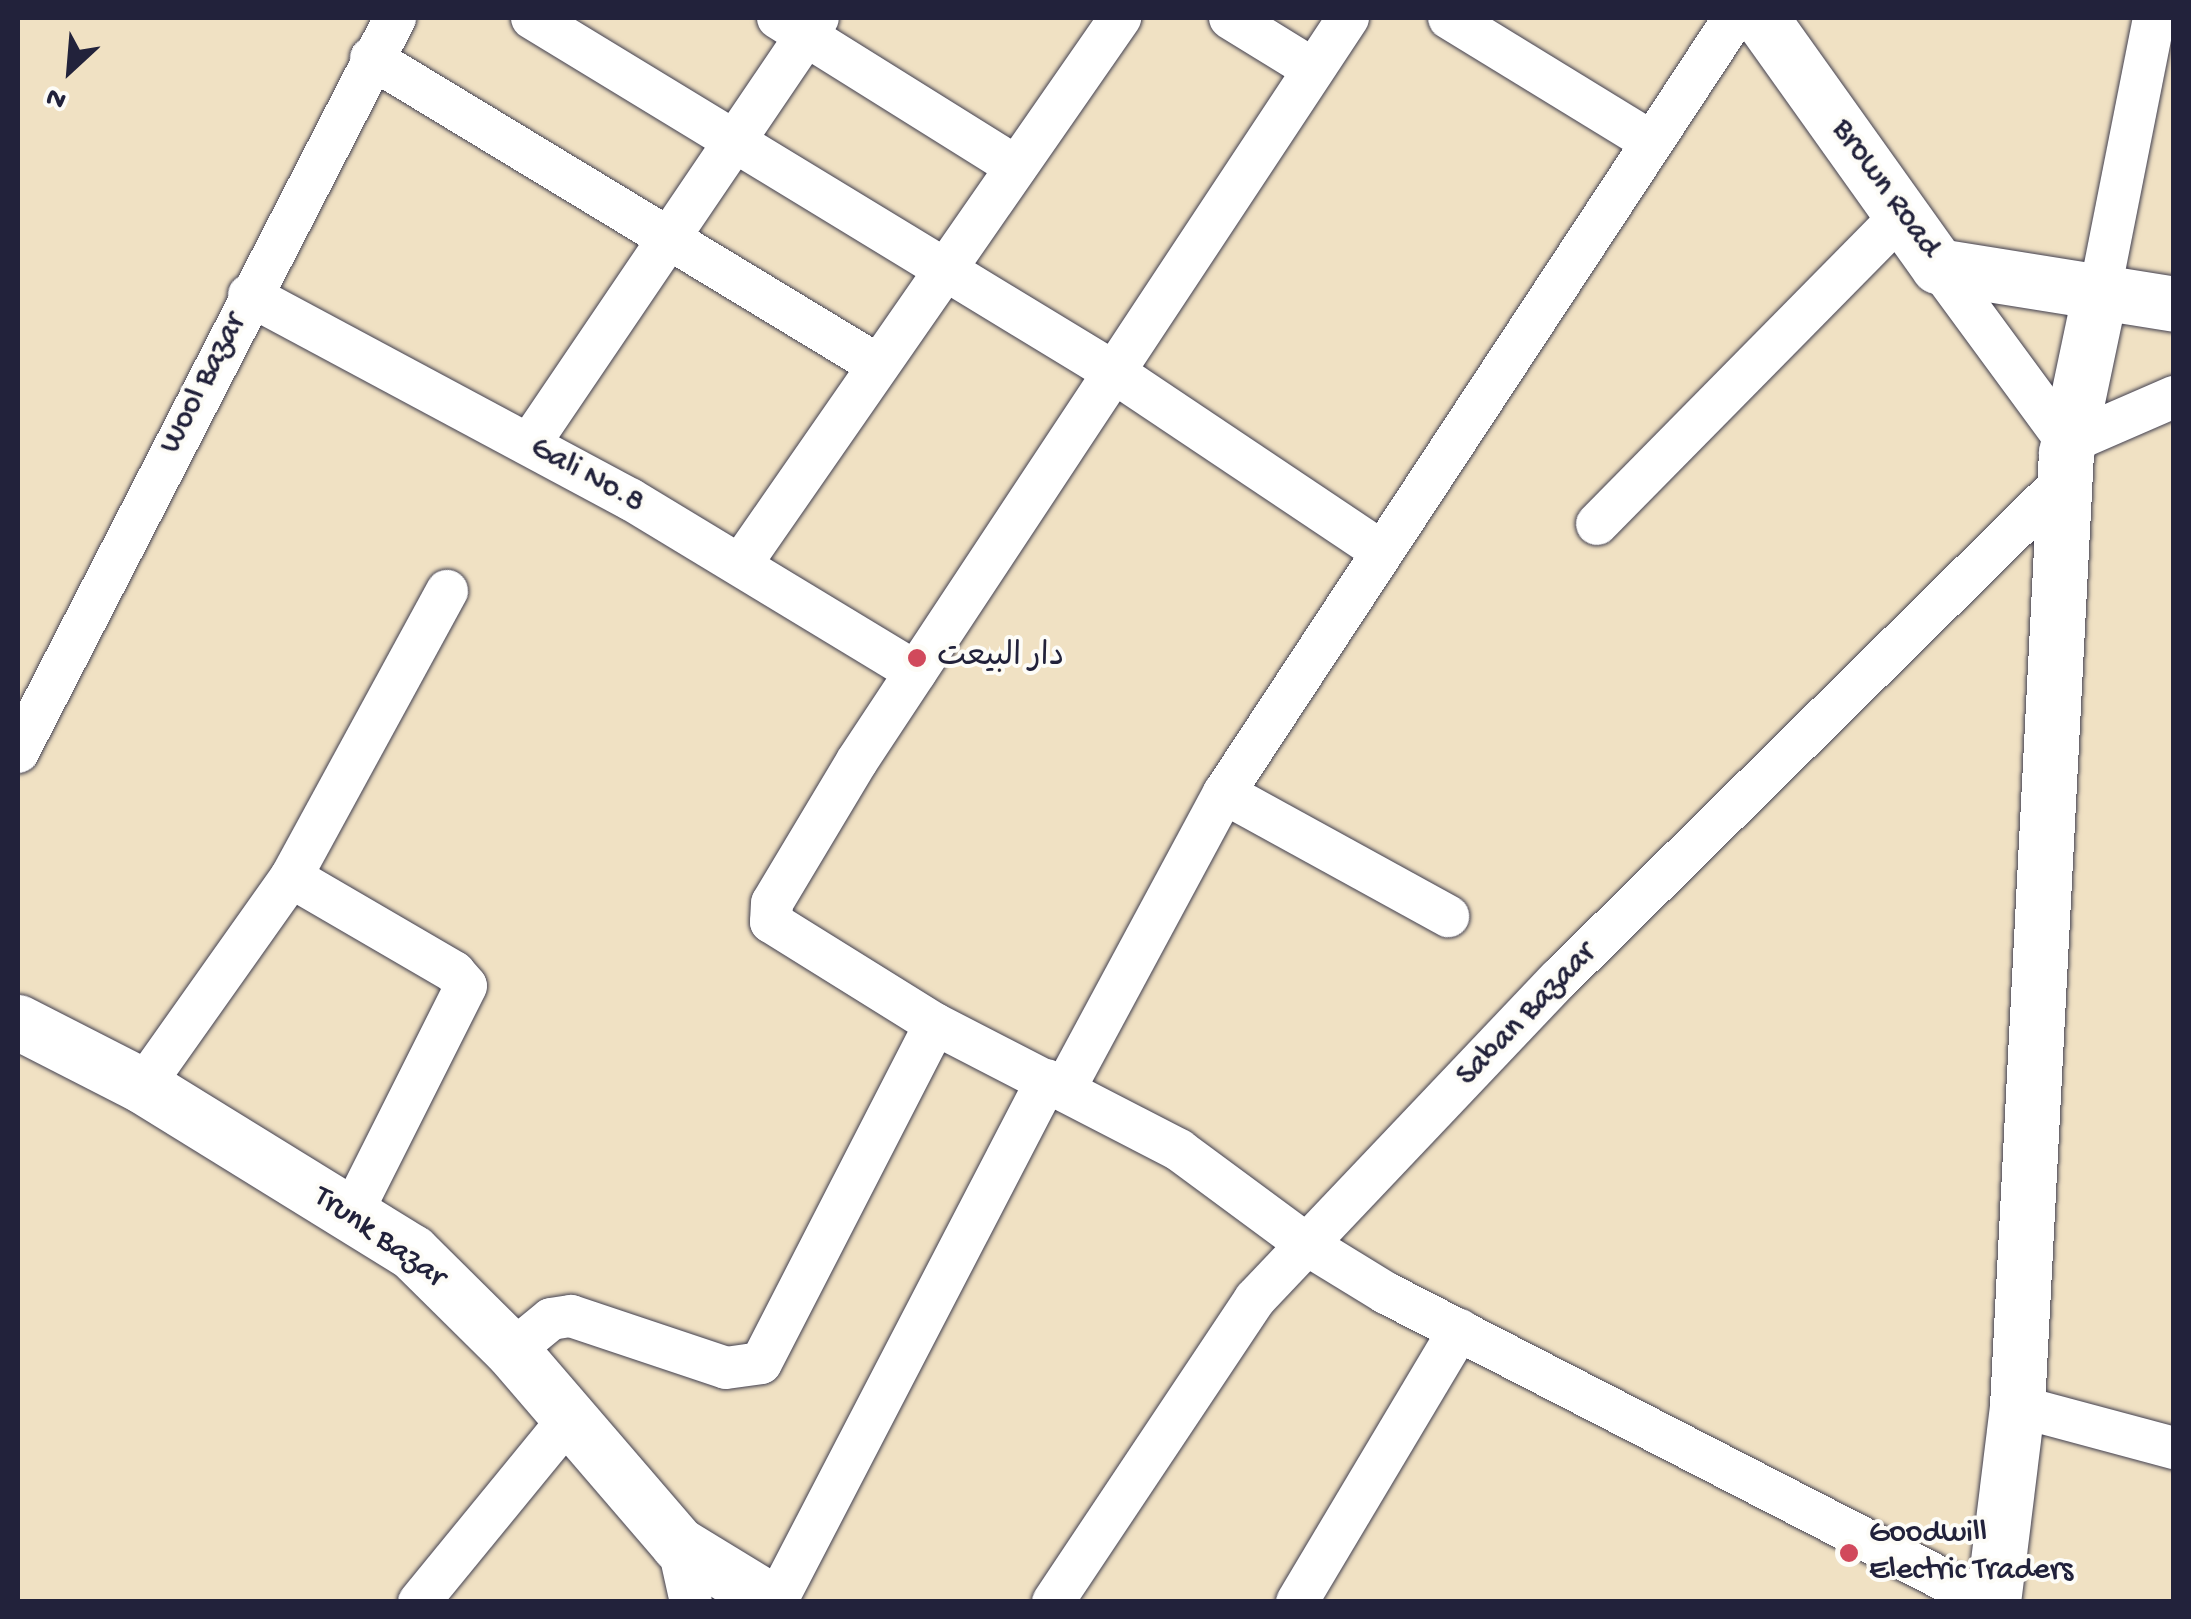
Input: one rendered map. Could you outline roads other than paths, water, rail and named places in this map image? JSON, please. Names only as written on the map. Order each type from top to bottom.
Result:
[{"type":"street","points":[[532,18],[1112,371],[1380,550]]},
{"type":"street","points":[[741,564],[942,268],[1120,18]]},
{"type":"street","points":[[1230,18],[1313,69]]},
{"type":"street","points":[[1348,18],[916,672],[769,912],[779,932],[934,1024],[1209,1168],[1306,1244],[1459,1330],[1990,1602],[2017,1406],[2066,462],[2154,18]]},
{"type":"street","points":[[1449,18],[1648,140]]},
{"type":"street","points":[[774,1602],[1056,1085],[1224,793],[1648,140],[1734,18]]},
{"type":"street","name":"Brown Road","points":[[1761,18],[1938,266],[2174,304]]},
{"type":"street","points":[[530,443],[736,140],[801,23],[1016,167]]},
{"type":"street","points":[[385,29],[672,239],[876,364]]},
{"type":"street","name":"Wool Bazar","points":[[18,752],[385,29]]},
{"type":"street","points":[[1597,524],[1902,215]]},
{"type":"street","points":[[1938,266],[2066,462]]},
{"type":"street","name":"Gali No.8","points":[[249,295],[530,443],[741,564],[916,672]]},
{"type":"street","points":[[2066,462],[2174,397]]},
{"type":"street","name":"Saban Bazaar","points":[[1053,1602],[1238,1322],[1306,1244],[1559,979],[2066,462]]},
{"type":"street","points":[[143,1086],[291,877],[447,591]]},
{"type":"street","points":[[1224,793],[1448,916]]},
{"type":"street","points":[[291,877],[454,972],[466,986],[351,1215]]},
{"type":"street","name":"Trunk Bazar","points":[[18,1022],[143,1086],[351,1215],[450,1284],[678,1544],[774,1602]]},
{"type":"street","points":[[512,1351],[551,1319],[571,1316],[726,1368],[762,1363],[934,1024]]},
{"type":"street","points":[[1297,1602],[1459,1330]]},
{"type":"street","points":[[2017,1406],[2174,1448]]},
{"type":"street","points":[[419,1602],[569,1418]]},
{"type":"street","points":[[678,1544],[691,1602]]},
{"type":"place","name":"دار البیعت","points":[[917,658]]},
{"type":"place","name":"Goodwill Electric Traders","points":[[1849,1553]]}]
